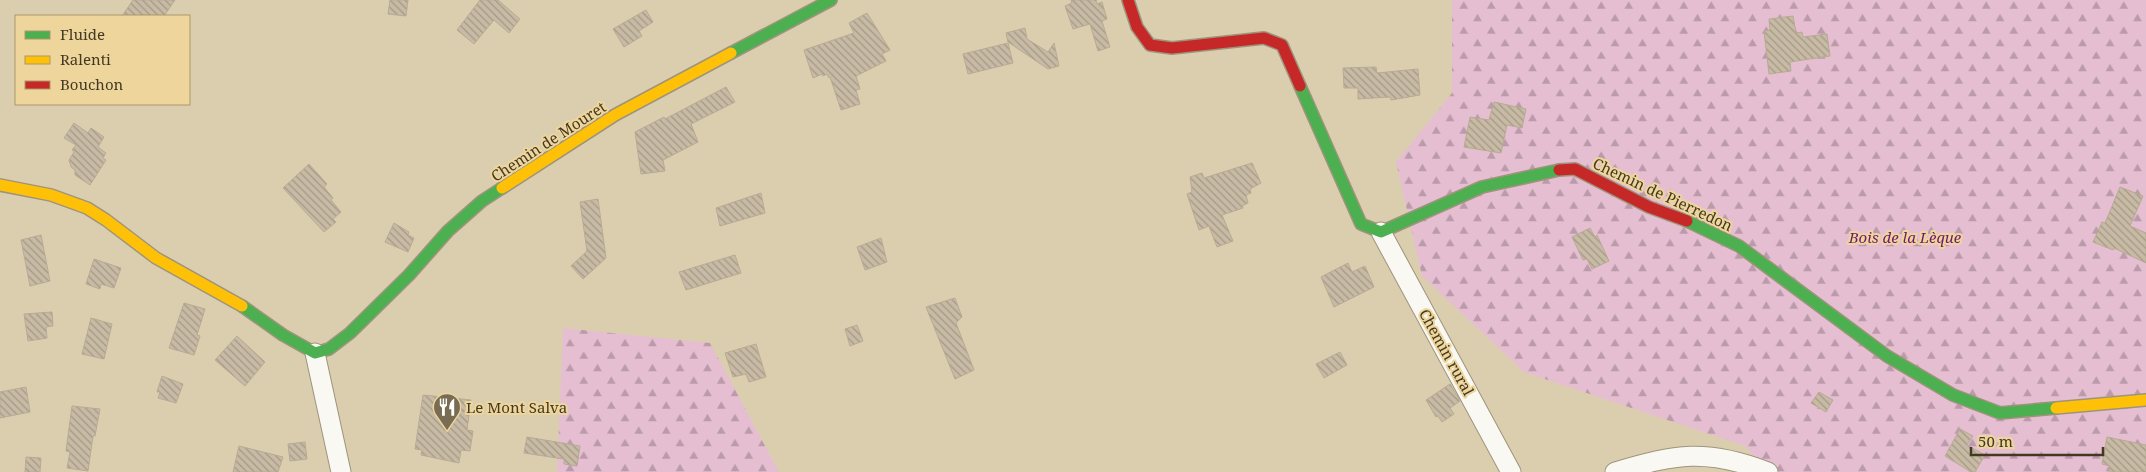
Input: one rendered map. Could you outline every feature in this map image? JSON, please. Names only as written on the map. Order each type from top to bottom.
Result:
[{"type":"street","name":"Chemin de Mouret","points":[[315,353],[329,349],[350,333],[409,275],[448,231],[482,202],[566,145],[615,115],[830,0]]},
{"type":"street","points":[[1128,0],[1137,28],[1150,45],[1172,48],[1264,38],[1282,45],[1360,224],[1381,232]]},
{"type":"street","name":"Chemin de Pierredon","points":[[1381,232],[1482,187],[1553,171],[1575,169],[1649,207],[1682,219],[1739,246],[1887,356],[1953,395],[2000,413],[2146,400]]},
{"type":"street","points":[[0,185],[30,190],[68,201],[98,214],[134,244],[165,265],[231,298],[298,345],[315,353],[341,472]]},
{"type":"street","name":"Chemin rural","points":[[1381,232],[1511,472]]},
{"type":"street","points":[[1615,472],[1659,459],[1702,455],[1740,462],[1768,472]]},
{"type":"green space","name":"Bois de la Lèque","points":[[1452,0],[2146,0],[2146,462],[2143,472],[1769,472],[1745,446],[1524,372],[1422,276],[1396,162],[1452,93]]},
{"type":"green space","points":[[563,328],[710,343],[779,472],[557,472]]},
{"type":"building","points":[[133,0],[175,0],[165,15],[123,15]]},
{"type":"building","points":[[390,0],[408,0],[406,16],[388,14]]},
{"type":"building","points":[[480,0],[498,0],[520,19],[509,33],[494,20],[474,44],[457,30]]},
{"type":"building","points":[[1071,0],[1096,0],[1097,4],[1102,2],[1107,19],[1102,21],[1110,47],[1098,51],[1090,24],[1073,29],[1065,6],[1072,3]]},
{"type":"building","points":[[646,10],[653,22],[639,31],[642,36],[624,47],[613,29]]},
{"type":"building","points":[[867,13],[890,50],[882,54],[886,61],[856,76],[860,89],[856,90],[860,104],[841,110],[830,77],[827,74],[823,76],[822,74],[813,78],[804,50],[854,33],[849,23]]},
{"type":"building","points":[[1793,16],[1796,33],[1802,32],[1803,37],[1827,34],[1830,56],[1790,62],[1791,71],[1769,74],[1764,31],[1770,30],[1769,19]]},
{"type":"building","points":[[1025,28],[1027,39],[1048,52],[1054,43],[1059,66],[1048,69],[1008,42],[1006,33]]},
{"type":"building","points":[[1008,43],[1013,63],[968,74],[963,54]]},
{"type":"building","points":[[1376,67],[1377,73],[1418,69],[1420,95],[1391,100],[1390,97],[1358,99],[1358,88],[1344,88],[1343,68]]},
{"type":"building","points":[[726,87],[735,102],[691,124],[698,142],[663,160],[665,171],[641,174],[635,132],[664,117],[665,119]]},
{"type":"building","points":[[1494,102],[1526,109],[1522,128],[1507,125],[1501,153],[1464,147],[1470,117],[1489,120]]},
{"type":"building","points":[[74,123],[88,133],[91,128],[104,137],[98,147],[106,153],[103,158],[106,160],[90,185],[75,175],[75,170],[71,167],[69,160],[74,152],[72,150],[76,145],[64,138]]},
{"type":"building","points":[[1252,163],[1261,183],[1250,189],[1251,193],[1246,195],[1248,203],[1242,206],[1243,208],[1222,215],[1233,241],[1217,247],[1209,226],[1199,230],[1187,194],[1192,192],[1190,177],[1202,173],[1204,178]]},
{"type":"building","points":[[309,164],[327,184],[324,187],[333,198],[331,200],[341,212],[333,219],[336,222],[324,232],[283,188]]},
{"type":"building","points":[[2120,187],[2143,196],[2130,226],[2146,233],[2146,263],[2114,248],[2113,250],[2093,242],[2102,222],[2105,223]]},
{"type":"building","points":[[761,193],[765,213],[720,226],[716,208]]},
{"type":"building","points":[[598,199],[606,258],[583,279],[571,266],[587,251],[580,202]]},
{"type":"building","points":[[394,223],[409,232],[408,235],[414,238],[408,252],[385,242]]},
{"type":"building","points":[[1590,228],[1595,237],[1597,235],[1609,261],[1592,269],[1587,259],[1583,260],[1572,237]]},
{"type":"building","points":[[41,235],[50,281],[30,286],[21,240]]},
{"type":"building","points":[[881,238],[887,262],[865,270],[857,247]]},
{"type":"building","points":[[735,255],[741,273],[686,290],[679,272]]},
{"type":"building","points":[[94,259],[121,268],[114,288],[101,284],[100,289],[86,284]]},
{"type":"building","points":[[1348,263],[1352,272],[1365,266],[1374,287],[1334,307],[1321,277]]},
{"type":"building","points":[[955,298],[962,317],[956,323],[974,370],[955,379],[926,307]]},
{"type":"building","points":[[184,303],[205,309],[197,335],[200,336],[194,355],[169,348]]},
{"type":"building","points":[[52,312],[53,326],[46,327],[47,338],[28,341],[24,314]]},
{"type":"building","points":[[91,318],[112,324],[104,359],[82,354]]},
{"type":"building","points":[[857,325],[863,341],[850,346],[845,329]]},
{"type":"building","points":[[237,336],[265,362],[245,386],[215,360]]},
{"type":"building","points":[[756,344],[766,377],[749,382],[746,374],[733,377],[725,353]]},
{"type":"building","points":[[1340,352],[1347,365],[1324,378],[1316,364]]},
{"type":"building","points":[[162,376],[183,384],[176,403],[158,398],[160,392],[157,392]]},
{"type":"building","points":[[1450,384],[1460,401],[1450,408],[1454,414],[1442,422],[1438,416],[1436,417],[1426,400]]},
{"type":"building","points":[[26,387],[30,412],[0,418],[0,392]]},
{"type":"building","points":[[1819,392],[1833,400],[1826,412],[1811,403]]},
{"type":"building","points":[[423,395],[471,400],[467,430],[473,431],[470,451],[461,450],[459,463],[421,455],[422,450],[415,449]]},
{"type":"building","points":[[72,406],[100,409],[95,436],[93,436],[88,471],[67,468],[70,452],[66,451]]},
{"type":"building","points":[[1960,429],[1973,436],[1967,445],[1985,455],[1975,472],[1971,472],[1945,456]]},
{"type":"building","points":[[527,437],[580,446],[577,466],[564,464],[564,459],[524,453]]},
{"type":"building","points":[[2107,437],[2146,445],[2146,472],[2109,472],[2110,466],[2102,464]]},
{"type":"building","points":[[305,442],[307,459],[290,461],[288,444]]},
{"type":"building","points":[[239,446],[283,457],[278,472],[233,472]]},
{"type":"building","points":[[26,457],[41,458],[40,472],[25,472]]},
{"type":"traffic: fast","points":[[731,53],[831,0]]},
{"type":"traffic: fast","points":[[1300,86],[1361,224],[1381,232],[1482,187],[1559,170]]},
{"type":"traffic: fast","points":[[242,306],[283,335],[315,353],[329,349],[350,333],[409,275],[448,231],[482,201],[502,188]]},
{"type":"traffic: fast","points":[[1687,221],[1739,246],[1887,356],[1953,395],[2000,413],[2056,408]]},
{"type":"traffic: slow","points":[[502,188],[615,115],[731,53]]},
{"type":"traffic: slow","points":[[0,185],[51,195],[87,208],[156,258],[242,306]]},
{"type":"traffic: slow","points":[[2056,408],[2146,400]]},
{"type":"traffic: jam","points":[[1128,0],[1137,27],[1150,45],[1172,48],[1264,38],[1282,45],[1300,86]]},
{"type":"traffic: jam","points":[[1559,170],[1575,169],[1649,207],[1687,221]]},
{"type":"place","name":"Le Mont Salva","points":[[447,431]]}]
